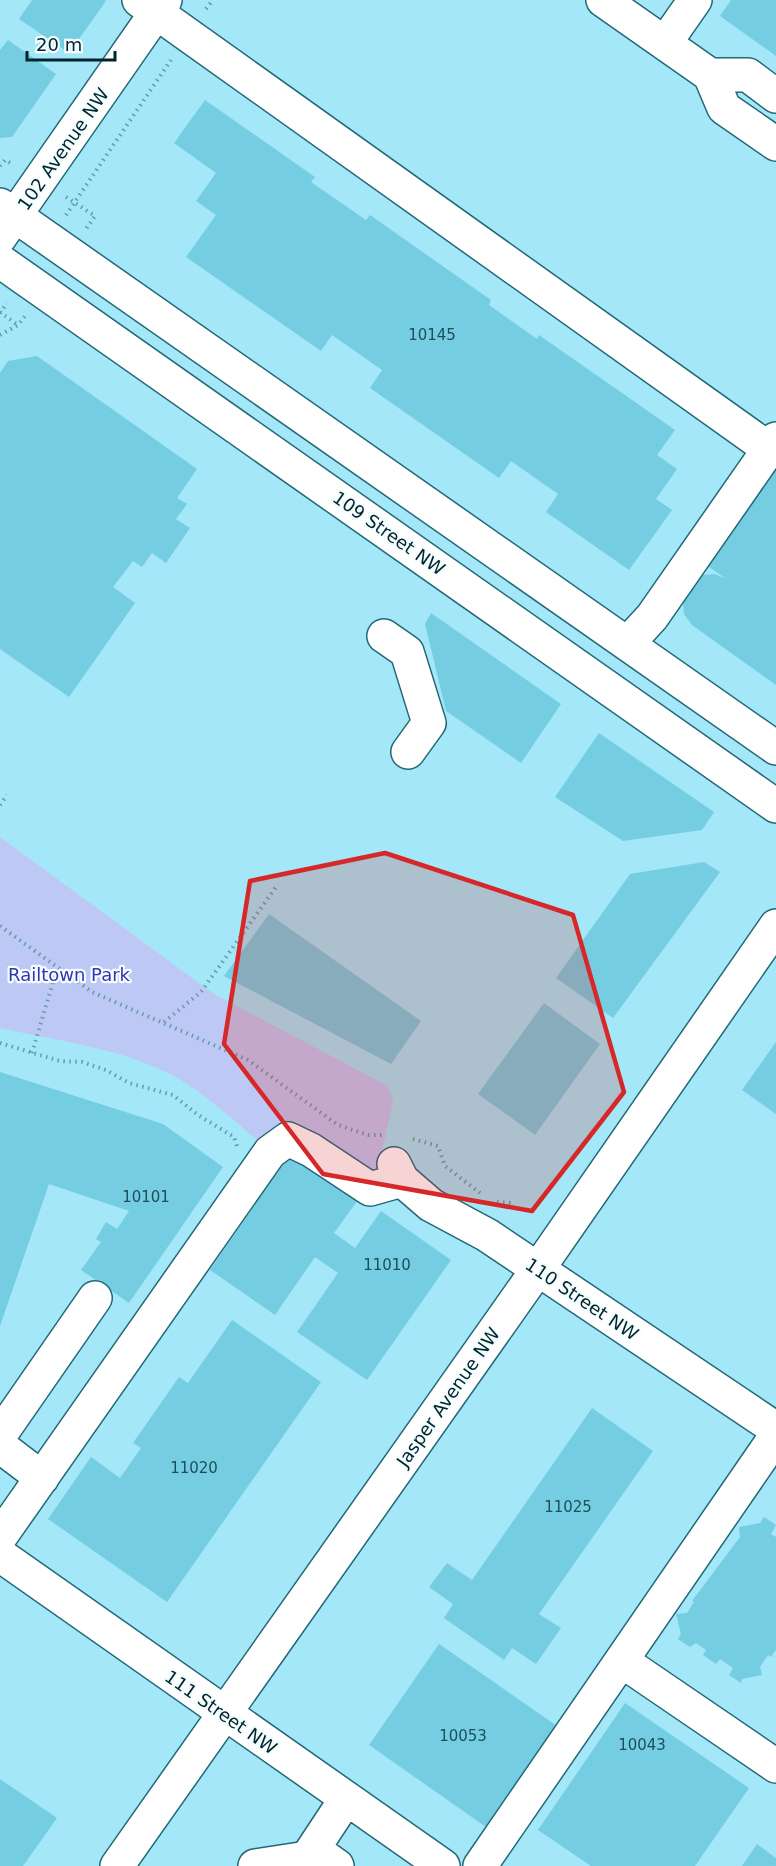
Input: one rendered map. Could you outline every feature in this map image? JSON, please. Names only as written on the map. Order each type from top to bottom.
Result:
[{"type":"main road","points":[[603,0],[710,75],[724,108],[776,144]]},
{"type":"main road","points":[[665,43],[695,0]]},
{"type":"main road","points":[[154,4],[188,35],[773,444],[655,613],[628,644]]},
{"type":"main road","name":"102 Avenue NW","points":[[5,220],[154,4]]},
{"type":"main road","points":[[710,75],[748,75],[776,96]]},
{"type":"main road","points":[[5,220],[50,240],[776,748]]},
{"type":"main road","name":"109 Street NW","points":[[12,270],[776,806]]},
{"type":"main road","points":[[384,636],[407,652],[429,723],[408,752]]},
{"type":"main road","name":"Jasper Avenue NW","points":[[117,1866],[538,1269],[776,926]]},
{"type":"main road","points":[[0,1537],[270,1152],[288,1139],[311,1150],[369,1189],[402,1161]]},
{"type":"main road","name":"110 Street NW","points":[[402,1161],[431,1205],[487,1235],[776,1428]]},
{"type":"main road","points":[[0,1435],[95,1298]]},
{"type":"main road","points":[[480,1866],[776,1436]]},
{"type":"main road","points":[[0,1446],[42,1478]]},
{"type":"main road","name":"111 Street NW","points":[[0,1555],[224,1715],[443,1866]]},
{"type":"main road","points":[[622,1661],[776,1766]]},
{"type":"main road","points":[[255,1866],[316,1860],[346,1799]]},
{"type":"path","points":[[50,240],[213,0]]},
{"type":"path","points":[[0,335],[18,325],[0,312],[12,270]]},
{"type":"path","points":[[0,805],[7,795]]},
{"type":"path","points":[[164,1022],[201,992],[276,887]]},
{"type":"path","points":[[0,926],[92,992],[248,1060],[338,1125],[368,1135]]},
{"type":"path","points":[[32,1053],[57,969]]},
{"type":"path","points":[[0,1042],[60,1061],[82,1062],[106,1070],[129,1083],[173,1095],[205,1120],[234,1137],[238,1150]]},
{"type":"path","points":[[402,1161],[438,1146],[445,1166],[462,1181],[499,1203],[511,1203]]},
{"type":"highlighted area","points":[[385,853],[573,915],[624,1092],[532,1211],[323,1174],[224,1044],[250,881]]},
{"type":"green space","name":"Railtown Park","points":[[0,837],[214,994],[388,1086],[393,1102],[378,1169],[369,1174],[283,1117],[263,1145],[193,1088],[148,1064],[107,1051],[0,1028]]},
{"type":"building","points":[[32,0],[106,1],[69,53],[19,19]]},
{"type":"building","points":[[731,0],[776,0],[776,56],[720,16]]},
{"type":"building","points":[[8,40],[56,74],[12,137],[0,138],[0,50]]},
{"type":"building","points":[[205,100],[315,177],[311,182],[366,220],[370,215],[491,300],[489,305],[537,339],[539,335],[675,430],[657,455],[677,469],[656,499],[672,510],[629,570],[546,512],[558,494],[511,461],[499,478],[370,388],[382,370],[332,335],[321,351],[186,257],[216,215],[196,201],[216,173],[174,143]]},
{"type":"building","points":[[37,356],[197,469],[177,498],[187,504],[176,519],[190,528],[166,563],[152,553],[142,567],[133,561],[113,587],[135,603],[69,697],[0,649],[0,373],[8,361]]},
{"type":"building","points":[[776,462],[776,685],[692,625],[684,614],[683,602],[697,578],[715,574],[726,579],[705,564]]},
{"type":"building","points":[[431,613],[561,704],[521,763],[446,711],[425,624]]},
{"type":"building","points":[[599,733],[714,812],[702,830],[623,841],[555,797]]},
{"type":"building","points":[[704,862],[720,872],[613,1018],[556,978],[630,874]]},
{"type":"building","points":[[269,914],[421,1021],[391,1064],[224,976]]},
{"type":"building","points":[[544,1003],[600,1044],[535,1135],[478,1094]]},
{"type":"building","points":[[776,1042],[776,1114],[742,1090]]},
{"type":"building","points":[[0,1072],[163,1124],[223,1167],[129,1303],[81,1270],[101,1242],[96,1239],[106,1222],[117,1229],[129,1211],[49,1184],[0,1326]]},
{"type":"building","points":[[293,1150],[360,1197],[334,1233],[355,1248],[381,1211],[451,1260],[367,1380],[297,1332],[338,1273],[315,1257],[275,1315],[210,1270]]},
{"type":"building","points":[[232,1320],[321,1382],[167,1602],[48,1519],[91,1457],[120,1478],[141,1448],[133,1443],[179,1377],[188,1383]]},
{"type":"building","points":[[592,1408],[653,1451],[539,1614],[561,1628],[536,1664],[512,1648],[504,1660],[444,1618],[453,1604],[429,1587],[447,1563],[472,1580]]},
{"type":"building","points":[[764,1517],[776,1525],[771,1534],[776,1537],[776,1650],[771,1657],[768,1655],[760,1667],[762,1675],[742,1679],[741,1683],[729,1675],[733,1668],[720,1659],[716,1664],[703,1655],[706,1650],[696,1643],[690,1647],[678,1639],[681,1634],[676,1614],[687,1613],[694,1602],[692,1601],[740,1537],[739,1527],[760,1523]]},
{"type":"building","points":[[439,1644],[557,1726],[486,1827],[369,1745]]},
{"type":"building","points":[[625,1703],[749,1788],[695,1866],[591,1866],[538,1830]]},
{"type":"building","points":[[0,1779],[57,1818],[23,1866],[0,1866]]},
{"type":"building","points":[[757,1844],[776,1858],[776,1866],[742,1866]]}]
